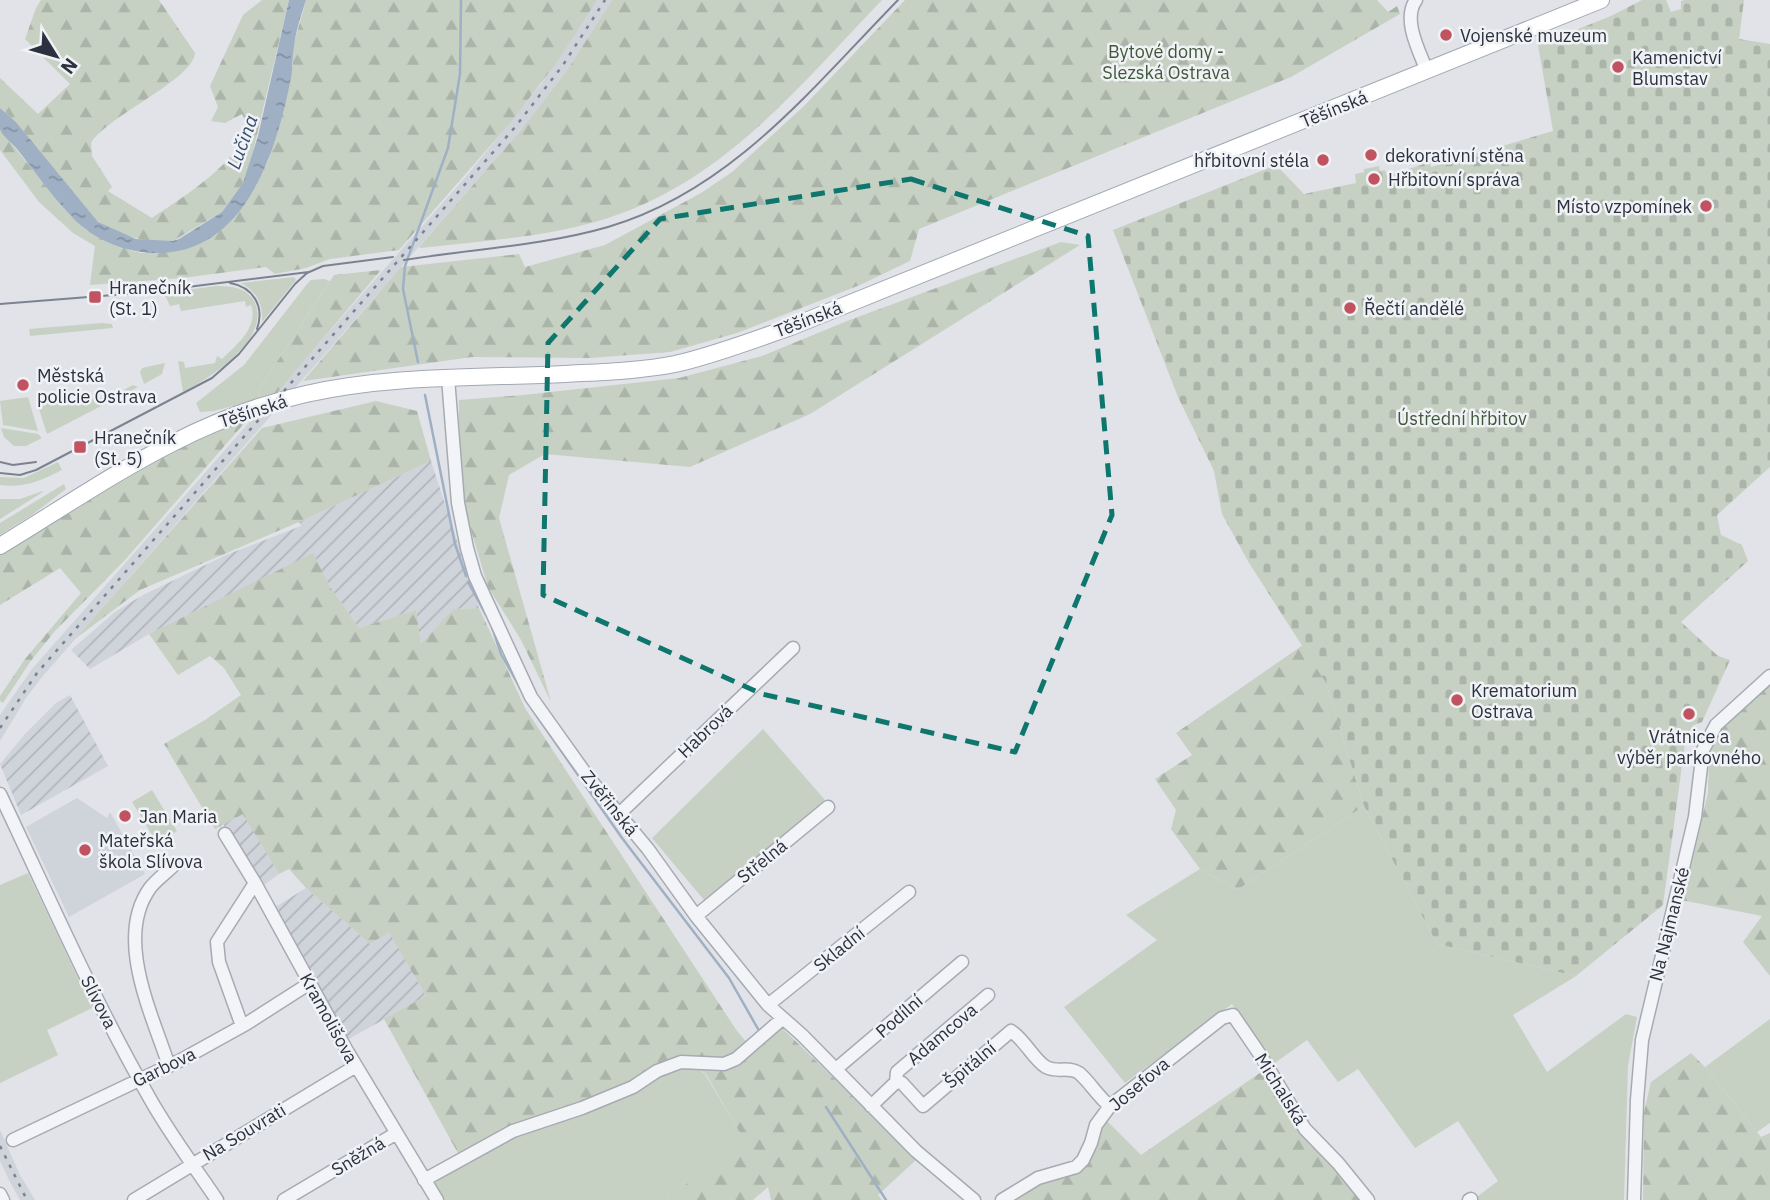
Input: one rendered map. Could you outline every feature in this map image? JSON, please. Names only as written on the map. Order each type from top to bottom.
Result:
[{"type":"main road","name":"Těšínská","points":[[0,546],[162,447],[191,432],[256,407],[352,385],[602,372],[675,364],[729,348],[792,327],[1601,0]]},
{"type":"street","points":[[1416,0],[1411,7],[1410,23],[1427,71]]},
{"type":"street","name":"Zvěřinská","points":[[448,378],[458,503],[475,576],[531,697],[558,738],[648,849],[696,916],[768,1005],[802,1035],[916,1151],[974,1200]]},
{"type":"street","name":"Habrová","points":[[618,815],[793,648]]},
{"type":"street","name":"Na Najmanské","points":[[1634,1200],[1642,1040],[1695,817],[1703,750],[1716,725],[1770,676]]},
{"type":"street","name":"Slívova","points":[[0,794],[84,974],[139,1079],[217,1200]]},
{"type":"street","name":"Střelná","points":[[696,916],[828,807]]},
{"type":"street","name":"Kramolišova","points":[[225,834],[356,1066],[435,1199]]},
{"type":"street","points":[[169,1066],[137,967],[134,947],[142,903],[150,888],[174,865]]},
{"type":"street","points":[[242,1027],[219,962],[217,942],[255,883]]},
{"type":"street","name":"Skladní","points":[[768,1005],[909,892]]},
{"type":"street","name":"Podílní","points":[[836,1069],[962,962]]},
{"type":"street","name":"Garbova","points":[[13,1140],[169,1066],[242,1027],[310,983]]},
{"type":"street","name":"Adamcova","points":[[871,1106],[896,1082],[897,1072],[988,995]]},
{"type":"street","name":"Michalská","points":[[1222,1018],[1233,1015],[1241,1024],[1305,1129],[1338,1163],[1368,1200]]},
{"type":"street","name":"Josefova","points":[[1002,1200],[1038,1178],[1076,1167],[1083,1160],[1096,1125],[1110,1106],[1222,1018]]},
{"type":"street","points":[[424,1180],[513,1131],[582,1108],[633,1087],[657,1071],[681,1062],[724,1064],[736,1059],[782,1019]]},
{"type":"street","name":"Špitální","points":[[896,1082],[902,1083],[923,1106],[1011,1031],[1022,1038],[1045,1066],[1070,1069],[1080,1074],[1098,1097],[1110,1106]]},
{"type":"street","name":"Na Souvrati","points":[[134,1200],[356,1066]]},
{"type":"street","name":"Sněžná","points":[[284,1200],[395,1133]]},
{"type":"street","points":[[0,1194],[3,1200]]},
{"type":"highlighted area","points":[[911,179],[1088,236],[1112,515],[1015,752],[762,694],[543,595],[548,343],[660,219]]},
{"type":"shaded area","points":[[597,0],[612,0],[568,69],[521,130],[42,677],[0,741],[0,715],[32,669],[469,173],[542,83]]},
{"type":"shaded area","points":[[431,461],[479,608],[453,609],[421,645],[416,610],[359,628],[329,585],[313,554],[149,634],[90,669],[71,650],[115,612],[143,595],[226,555],[301,526],[299,522]]},
{"type":"shaded area","points":[[70,695],[108,766],[21,815],[0,764],[56,703]]},
{"type":"shaded area","name":"Mateřská škola Slívova","points":[[77,798],[107,818],[110,812],[145,874],[69,917],[26,827]]},
{"type":"shaded area","points":[[243,813],[279,874],[261,887],[223,824]]},
{"type":"shaded area","points":[[306,888],[370,944],[389,931],[426,996],[347,1040],[315,986],[319,983],[272,909]]},
{"type":"shaded area","points":[[0,1130],[20,1175],[35,1200],[20,1200],[9,1180],[0,1161]]},
{"type":"green space","points":[[41,0],[159,0],[195,53],[191,64],[180,75],[114,121],[91,143],[92,156],[112,187],[108,191],[152,218],[214,173],[240,143],[245,128],[242,114],[225,123],[211,121],[218,107],[210,86],[243,15],[262,0],[289,0],[249,168],[243,183],[222,212],[173,241],[143,240],[122,234],[98,222],[85,208],[16,122],[0,108],[0,78],[38,114],[70,84],[25,39]]},
{"type":"green space","points":[[306,0],[597,0],[557,62],[511,122],[399,250],[330,259],[306,268],[275,274],[266,267],[183,278],[90,285],[95,246],[73,233],[39,202],[0,150],[0,129],[64,209],[86,230],[141,253],[178,251],[203,242],[231,220],[252,193],[268,161]]},
{"type":"green space","points":[[612,0],[882,0],[753,131],[718,160],[680,185],[640,206],[574,227],[509,238],[419,247],[521,130],[568,69]]},
{"type":"green space","name":"Bytové domy - Slezská Ostrava","points":[[905,0],[1377,0],[1388,12],[1397,6],[1400,14],[1291,77],[919,229],[910,261],[860,285],[737,333],[670,352],[590,358],[472,357],[303,381],[401,267],[519,254],[525,267],[605,245],[701,193],[732,172],[804,106]]},
{"type":"green space","name":"Ústřední hřbitov","points":[[1642,0],[1666,0],[1671,12],[1681,9],[1681,1],[1685,0],[1744,0],[1739,39],[1770,44],[1770,467],[1717,515],[1721,535],[1742,545],[1748,561],[1681,622],[1718,656],[1730,660],[1702,722],[1694,725],[1686,736],[1663,905],[1576,976],[1437,944],[1364,806],[1326,683],[1249,563],[1222,514],[1214,471],[1178,397],[1113,230],[1274,166],[1304,194],[1356,183],[1355,174],[1364,172],[1364,169],[1379,166],[1380,171],[1385,170],[1387,176],[1430,162],[1431,167],[1553,131],[1538,45],[1611,16]]},
{"type":"green space","points":[[1061,242],[1080,245],[810,414],[690,467],[545,454],[509,475],[499,518],[551,702],[521,640],[488,587],[464,507],[459,400],[679,378],[762,356],[847,321]]},
{"type":"green space","points":[[381,270],[275,395],[263,398],[257,392],[334,275]]},
{"type":"green space","points":[[294,277],[296,280],[262,322],[258,299],[241,283]]},
{"type":"green space","points":[[311,280],[330,281],[257,392],[263,398],[200,412],[196,403],[244,365]]},
{"type":"green space","points":[[216,286],[237,288],[251,296],[258,315],[255,329],[236,355],[183,392],[178,361],[184,362],[185,368],[215,363],[217,356],[222,359],[245,335],[253,313],[251,305],[246,307],[245,301],[181,311],[179,304],[170,306],[164,293]]},
{"type":"green space","points":[[112,324],[113,328],[30,336],[29,329]]},
{"type":"green space","points":[[165,363],[162,374],[144,384],[140,372],[142,368]]},
{"type":"green space","points":[[133,385],[138,387],[47,434],[37,403],[111,397]]},
{"type":"green space","points":[[28,397],[38,431],[3,425],[0,401]]},
{"type":"green space","points":[[376,401],[417,411],[431,461],[299,522],[140,590],[75,639],[262,428]]},
{"type":"green space","points":[[248,419],[125,560],[55,631],[30,662],[3,703],[0,701],[0,696],[25,659],[81,593],[60,568],[0,605],[0,553],[91,497],[193,441]]},
{"type":"green space","points":[[1,428],[38,434],[42,438],[26,446],[14,446],[4,437]]},
{"type":"green space","points":[[58,462],[62,470],[39,480],[25,484],[0,485],[0,477],[24,478]]},
{"type":"green space","points":[[64,484],[66,489],[0,535],[0,523]]},
{"type":"green space","points":[[43,491],[0,519],[0,499],[20,499]]},
{"type":"green space","points":[[313,553],[329,585],[359,628],[416,610],[421,644],[453,609],[479,608],[525,708],[737,1031],[754,1051],[781,1027],[917,1159],[878,1195],[882,1200],[771,1200],[768,1187],[753,1200],[669,1200],[668,1196],[747,1145],[706,1074],[681,1056],[613,1092],[459,1155],[384,1019],[426,996],[389,932],[370,944],[306,888],[289,869],[279,874],[243,814],[215,829],[164,744],[241,695],[224,668],[210,656],[178,675],[149,634]]},
{"type":"green space","points":[[1303,645],[1326,683],[1364,806],[1237,890],[1200,869],[1171,829],[1176,810],[1155,779],[1192,755],[1176,733]]},
{"type":"green space","points":[[1770,685],[1770,976],[1743,942],[1762,916],[1681,900],[1708,793],[1709,754],[1719,730]]},
{"type":"green space","points":[[763,729],[825,800],[704,900],[652,838]]},
{"type":"green space","points":[[152,790],[177,831],[157,843],[132,802]]},
{"type":"green space","points":[[1364,806],[1437,944],[1576,976],[1513,1015],[1547,1072],[1626,1014],[1637,1017],[1628,1066],[1624,1200],[1473,1200],[1498,1181],[1458,1121],[1415,1148],[1358,1069],[1338,1082],[1307,1040],[1272,1065],[1232,1004],[1125,1083],[1064,1007],[1157,940],[1126,915],[1200,869],[1237,890]]},
{"type":"green space","points":[[28,873],[92,1008],[47,1030],[58,1055],[0,1083],[0,885]]},
{"type":"green space","points":[[1770,1019],[1770,1123],[1757,1132],[1705,1067]]},
{"type":"green space","points":[[1691,1053],[1761,1137],[1770,1133],[1770,1200],[1643,1200],[1644,1112],[1651,1082]]},
{"type":"green space","points":[[683,1065],[697,1068],[705,1074],[748,1146],[668,1196],[669,1200],[443,1200],[433,1182],[513,1137]]},
{"type":"green space","points":[[1264,1070],[1289,1115],[1310,1145],[1327,1157],[1361,1200],[1008,1200],[1038,1180],[1080,1168],[1106,1120],[1141,1155]]},
{"type":"water","points":[[289,0],[306,0],[293,50],[285,105],[267,163],[254,190],[237,214],[216,234],[192,247],[149,253],[124,248],[101,239],[80,225],[64,208],[1,132],[0,108],[16,122],[98,222],[136,239],[179,239],[222,212],[243,183],[258,136]]},
{"type":"waterway","points":[[418,362],[403,289],[405,266],[448,148],[460,74],[461,0]]},
{"type":"waterway","points":[[425,395],[455,544],[466,576]]},
{"type":"waterway","points":[[468,582],[486,615]]},
{"type":"waterway","points":[[492,627],[501,654],[522,691]]},
{"type":"waterway","points":[[532,709],[622,838],[729,978],[758,1029]]},
{"type":"waterway","points":[[826,1107],[886,1200]]},
{"type":"tram line","points":[[404,260],[558,239],[608,227],[652,211],[693,189],[731,163],[767,133],[898,0]]},
{"type":"tram line","points":[[0,473],[20,475],[36,470],[212,378],[239,354],[295,284],[307,273],[323,266],[393,257]]},
{"type":"tram line","points":[[0,304],[139,293],[309,272]]},
{"type":"tram line","points":[[230,283],[245,289],[255,299],[259,313],[257,329]]},
{"type":"tram line","points":[[0,462],[13,465],[36,462]]},
{"type":"railway","points":[[0,728],[37,673],[516,126],[563,65],[605,0]]},
{"type":"railway","points":[[0,1146],[27,1200]]},
{"type":"place","name":"Vojenské muzeum","points":[[1446,35]]},
{"type":"place","name":"Kamenictví Blumstav","points":[[1618,67]]},
{"type":"place","name":"dekorativní stěna","points":[[1371,155]]},
{"type":"place","name":"hřbitovní stéla","points":[[1323,160]]},
{"type":"place","name":"Hřbitovní správa","points":[[1374,179]]},
{"type":"place","name":"Místo vzpomínek","points":[[1706,206]]},
{"type":"place","name":"Hranečník (St. 1)","points":[[95,297]]},
{"type":"place","name":"Řečtí andělé","points":[[1350,308]]},
{"type":"place","name":"Městská policie Ostrava","points":[[23,385]]},
{"type":"place","name":"Hranečník (St. 5)","points":[[80,447]]},
{"type":"place","name":"Krematorium Ostrava","points":[[1457,700]]},
{"type":"place","name":"Vrátnice a výběr parkovného","points":[[1689,714]]},
{"type":"place","name":"Jan Maria","points":[[125,816]]},
{"type":"place","name":"Mateřská škola Slívova","points":[[85,850]]},
{"type":"water label","name":"Lučina","points":[[242,142]]}]
